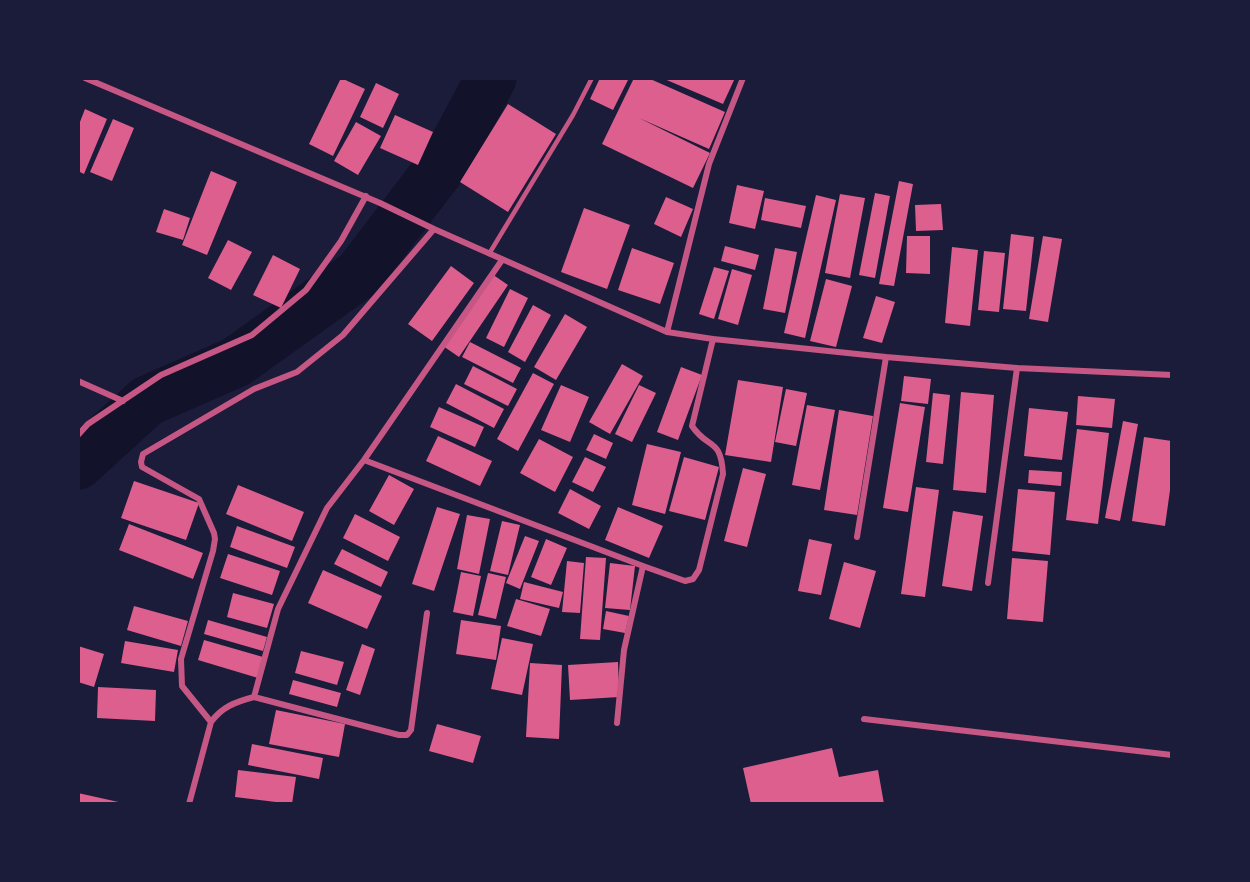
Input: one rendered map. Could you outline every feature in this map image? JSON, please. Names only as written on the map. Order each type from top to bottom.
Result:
[{"type":"street","points":[[86,78],[366,196],[502,260],[667,332],[886,357],[1017,368],[1172,375]]},
{"type":"street","points":[[667,332],[709,164],[743,78]]},
{"type":"street","points":[[78,435],[88,424],[161,375],[252,335],[306,290],[341,241],[366,196]]},
{"type":"street","points":[[211,722],[182,686],[181,659],[213,551],[214,533],[199,499],[142,467],[143,454],[254,389],[297,372],[343,335],[432,228]]},
{"type":"street","points":[[254,697],[278,609],[327,508],[364,460],[502,260]]},
{"type":"street","points":[[364,460],[643,566],[685,580],[693,579],[699,570],[723,474],[722,459],[718,450],[698,434],[692,426],[713,339]]},
{"type":"street","points":[[856,537],[886,357]]},
{"type":"street","points":[[988,583],[1017,368]]},
{"type":"street","points":[[78,381],[123,401]]},
{"type":"street","points":[[617,723],[624,650],[643,566]]},
{"type":"street","points":[[189,804],[211,722],[218,712],[231,704],[254,697],[399,735],[407,735],[411,730],[427,612]]},
{"type":"street","points":[[864,719],[1172,755]]},
{"type":"lane","points":[[489,254],[573,115],[592,78]]},
{"type":"building","points":[[341,78],[365,89],[333,156],[309,144]]},
{"type":"building","points":[[600,78],[629,78],[613,110],[590,99]]},
{"type":"building","points":[[634,78],[648,78],[725,112],[709,149],[639,118],[710,153],[693,188],[602,144]]},
{"type":"building","points":[[662,78],[735,78],[723,104]]},
{"type":"building","points":[[376,83],[399,94],[383,128],[360,117]]},
{"type":"building","points":[[508,104],[556,134],[508,212],[460,182]]},
{"type":"building","points":[[85,109],[107,119],[84,174],[78,171],[78,127]]},
{"type":"building","points":[[395,115],[433,132],[418,165],[380,148]]},
{"type":"building","points":[[113,119],[134,128],[112,181],[90,172]]},
{"type":"building","points":[[356,122],[381,136],[358,175],[334,161]]},
{"type":"building","points":[[211,171],[237,182],[207,255],[182,245]]},
{"type":"building","points":[[899,181],[913,184],[894,286],[879,284]]},
{"type":"building","points":[[737,185],[764,191],[755,229],[729,223]]},
{"type":"building","points":[[875,193],[890,196],[875,278],[859,275]]},
{"type":"building","points":[[840,194],[865,198],[850,278],[825,273]]},
{"type":"building","points":[[816,195],[836,200],[805,338],[784,333]]},
{"type":"building","points":[[666,197],[693,209],[681,237],[654,224]]},
{"type":"building","points":[[765,198],[806,206],[801,228],[761,220]]},
{"type":"building","points":[[941,204],[943,230],[916,231],[915,205]]},
{"type":"building","points":[[584,208],[630,225],[607,289],[561,272]]},
{"type":"building","points":[[164,209],[190,218],[183,240],[156,232]]},
{"type":"building","points":[[1011,234],[1034,237],[1026,311],[1003,309]]},
{"type":"building","points":[[907,236],[930,236],[930,274],[906,273]]},
{"type":"building","points":[[1043,236],[1062,239],[1048,322],[1029,319]]},
{"type":"building","points":[[228,240],[252,252],[231,290],[208,278]]},
{"type":"building","points":[[725,246],[759,255],[755,270],[721,261]]},
{"type":"building","points":[[952,247],[978,250],[970,326],[945,323]]},
{"type":"building","points":[[632,248],[674,263],[660,304],[618,290]]},
{"type":"building","points":[[775,248],[797,252],[785,313],[763,309]]},
{"type":"building","points":[[984,251],[1005,253],[999,312],[978,310]]},
{"type":"building","points":[[273,255],[300,269],[281,308],[253,295]]},
{"type":"building","points":[[451,266],[474,283],[432,341],[408,324]]},
{"type":"building","points":[[714,267],[729,271],[714,319],[699,314]]},
{"type":"building","points":[[732,269],[752,275],[738,325],[718,319]]},
{"type":"building","points":[[492,274],[508,285],[459,357],[443,346]]},
{"type":"building","points":[[826,279],[852,286],[836,347],[810,341]]},
{"type":"building","points":[[510,289],[528,298],[504,347],[486,338]]},
{"type":"building","points":[[876,296],[895,302],[882,343],[863,338]]},
{"type":"building","points":[[533,305],[551,315],[525,362],[508,352]]},
{"type":"building","points":[[565,314],[587,327],[556,380],[534,367]]},
{"type":"building","points":[[470,342],[521,368],[513,383],[462,357]]},
{"type":"building","points":[[622,364],[643,376],[610,434],[589,422]]},
{"type":"building","points":[[473,366],[517,389],[508,406],[464,384]]},
{"type":"building","points":[[681,367],[702,375],[678,440],[657,432]]},
{"type":"building","points":[[533,373],[554,384],[518,451],[497,439]]},
{"type":"building","points":[[904,376],[931,379],[928,404],[901,401]]},
{"type":"building","points":[[738,380],[783,387],[771,462],[725,455]]},
{"type":"building","points":[[456,384],[504,409],[494,428],[446,403]]},
{"type":"building","points":[[561,385],[589,397],[570,442],[541,430]]},
{"type":"building","points":[[639,385],[656,393],[632,442],[615,434]]},
{"type":"building","points":[[786,389],[807,393],[796,446],[775,442]]},
{"type":"building","points":[[961,392],[994,395],[986,493],[953,490]]},
{"type":"building","points":[[933,393],[950,395],[943,464],[926,462]]},
{"type":"building","points":[[1078,396],[1115,399],[1112,428],[1076,425]]},
{"type":"building","points":[[900,403],[925,407],[908,512],[883,508]]},
{"type":"building","points":[[807,405],[835,410],[820,490],[792,485]]},
{"type":"building","points":[[439,407],[484,427],[475,447],[430,427]]},
{"type":"building","points":[[1029,408],[1068,412],[1062,460],[1024,456]]},
{"type":"building","points":[[839,410],[873,416],[857,515],[824,510]]},
{"type":"building","points":[[1123,421],[1138,424],[1120,521],[1105,518]]},
{"type":"building","points":[[1077,429],[1109,433],[1098,524],[1066,520]]},
{"type":"building","points":[[594,434],[613,443],[606,459],[586,450]]},
{"type":"building","points":[[438,436],[492,461],[480,486],[426,461]]},
{"type":"building","points":[[1144,437],[1172,441],[1172,476],[1165,526],[1132,521]]},
{"type":"building","points":[[539,439],[573,457],[555,492],[520,473]]},
{"type":"building","points":[[647,444],[681,452],[665,514],[632,505]]},
{"type":"building","points":[[585,457],[606,467],[593,492],[572,482]]},
{"type":"building","points":[[684,457],[719,467],[705,520],[669,511]]},
{"type":"building","points":[[743,468],[766,474],[747,547],[724,541]]},
{"type":"building","points":[[1029,470],[1062,472],[1061,486],[1028,483]]},
{"type":"building","points":[[389,475],[414,489],[394,525],[369,511]]},
{"type":"building","points":[[134,481],[199,503],[186,540],[121,518]]},
{"type":"building","points":[[238,485],[304,512],[292,541],[226,514]]},
{"type":"building","points":[[916,487],[939,490],[925,597],[901,594]]},
{"type":"building","points":[[570,489],[601,506],[589,529],[558,513]]},
{"type":"building","points":[[1018,489],[1055,492],[1050,555],[1012,551]]},
{"type":"building","points":[[437,507],[460,514],[434,591],[412,584]]},
{"type":"building","points":[[618,507],[663,526],[649,558],[605,540]]},
{"type":"building","points":[[953,511],[983,516],[972,591],[942,586]]},
{"type":"building","points":[[355,514],[400,537],[388,561],[343,538]]},
{"type":"building","points":[[467,515],[490,519],[479,574],[457,569]]},
{"type":"building","points":[[502,521],[520,525],[508,575],[490,571]]},
{"type":"building","points":[[129,524],[203,553],[193,579],[119,550]]},
{"type":"building","points":[[237,526],[295,547],[287,568],[230,547]]},
{"type":"building","points":[[525,536],[539,541],[520,589],[506,583]]},
{"type":"building","points":[[546,539],[567,548],[551,585],[531,577]]},
{"type":"building","points":[[809,539],[832,544],[821,595],[798,591]]},
{"type":"building","points":[[342,549],[388,572],[381,587],[334,564]]},
{"type":"building","points":[[228,554],[280,571],[272,595],[220,578]]},
{"type":"building","points":[[586,557],[606,558],[600,640],[580,639]]},
{"type":"building","points":[[1012,558],[1048,561],[1043,622],[1007,619]]},
{"type":"building","points":[[567,561],[584,563],[580,613],[562,612]]},
{"type":"building","points":[[844,562],[876,571],[860,628],[829,619]]},
{"type":"building","points":[[610,563],[635,566],[630,610],[605,608]]},
{"type":"building","points":[[323,570],[382,596],[367,629],[308,603]]},
{"type":"building","points":[[461,572],[481,576],[473,616],[453,612]]},
{"type":"building","points":[[488,573],[506,577],[496,619],[478,615]]},
{"type":"building","points":[[524,582],[563,592],[559,608],[520,599]]},
{"type":"building","points":[[233,593],[274,604],[267,628],[227,617]]},
{"type":"building","points":[[516,599],[550,609],[541,636],[507,626]]},
{"type":"building","points":[[134,606],[188,621],[181,646],[127,630]]},
{"type":"building","points":[[606,611],[629,616],[625,633],[603,629]]},
{"type":"building","points":[[208,620],[267,637],[263,651],[204,634]]},
{"type":"building","points":[[461,620],[501,626],[496,660],[456,654]]},
{"type":"building","points":[[502,638],[533,644],[522,695],[491,689]]},
{"type":"building","points":[[204,640],[263,657],[258,678],[198,660]]},
{"type":"building","points":[[125,641],[178,650],[174,672],[121,663]]},
{"type":"building","points":[[362,644],[375,649],[360,695],[346,690]]},
{"type":"building","points":[[78,646],[104,654],[94,687],[78,682]]},
{"type":"building","points":[[301,651],[344,662],[337,685],[295,673]]},
{"type":"building","points":[[618,662],[619,697],[570,700],[568,665]]},
{"type":"building","points":[[530,663],[562,665],[559,739],[526,737]]},
{"type":"building","points":[[293,680],[341,693],[337,707],[289,694]]},
{"type":"building","points":[[98,687],[156,690],[155,721],[97,718]]},
{"type":"building","points":[[276,710],[345,724],[339,757],[269,744]]},
{"type":"building","points":[[437,724],[481,736],[473,763],[429,751]]},
{"type":"building","points":[[252,744],[323,758],[319,779],[248,765]]},
{"type":"building","points":[[832,748],[839,777],[878,770],[884,804],[751,804],[743,768]]},
{"type":"building","points":[[238,770],[296,777],[292,804],[235,797]]},
{"type":"building","points":[[78,793],[123,803],[123,804],[78,804]]},
{"type":"waterway","points":[[78,464],[147,401],[236,362],[359,274],[450,155],[491,78]]}]
